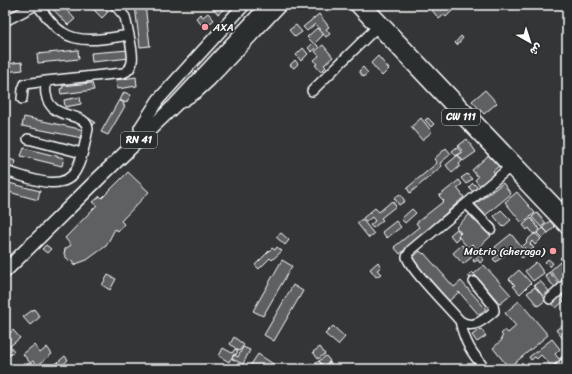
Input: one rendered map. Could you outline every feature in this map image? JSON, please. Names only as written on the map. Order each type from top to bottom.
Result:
[{"type":"highway","name":"RN 41","points":[[5,261],[140,128],[256,5]]},
{"type":"highway","name":"RN 41","points":[[5,271],[175,105],[268,5]]},
{"type":"main road","points":[[140,128],[158,100],[244,5]]},
{"type":"main road","points":[[175,105],[191,96],[206,84],[239,51],[281,5]]},
{"type":"main road","name":"CW 111","points":[[355,5],[567,229]]},
{"type":"main road","name":"CW 111","points":[[366,5],[567,216]]},
{"type":"street","points":[[7,17],[36,5],[54,26],[67,35],[95,39],[129,36]]},
{"type":"street","points":[[22,99],[25,84],[126,72],[132,66],[129,36],[125,17],[116,5]]},
{"type":"street","points":[[312,91],[376,28]]},
{"type":"street","points":[[5,171],[48,183],[56,183],[64,182],[76,171],[82,153],[88,125],[83,120],[56,111],[52,107],[46,93],[46,81]]},
{"type":"street","points":[[28,139],[82,153]]},
{"type":"street","points":[[474,282],[493,305],[494,311],[476,324],[468,325],[460,321],[419,275],[408,261],[407,257],[411,250],[509,168]]},
{"type":"street","points":[[467,204],[491,229]]},
{"type":"street","points":[[550,299],[567,283]]},
{"type":"street","points":[[460,321],[463,334],[469,348],[485,369]]},
{"type":"street","points":[[558,369],[567,361]]},
{"type":"building","points":[[49,5],[62,5],[75,19],[68,25]]},
{"type":"building","points":[[89,5],[102,5],[108,12],[102,18]]},
{"type":"building","points":[[145,5],[150,46],[140,47],[135,6]]},
{"type":"building","points":[[216,5],[229,5],[218,14],[213,8]]},
{"type":"building","points":[[428,5],[449,5],[453,10],[446,17],[444,15],[439,19]]},
{"type":"building","points":[[208,13],[214,20],[204,28],[196,18],[200,14],[203,17]]},
{"type":"building","points":[[319,14],[329,27],[326,29],[330,34],[326,37],[315,24],[307,31],[303,27]]},
{"type":"building","points":[[296,25],[302,32],[295,37],[289,30]]},
{"type":"building","points":[[317,28],[323,35],[315,43],[318,46],[312,52],[308,48],[313,43],[307,37]]},
{"type":"building","points":[[461,36],[463,38],[457,45],[455,43]]},
{"type":"building","points":[[323,45],[333,57],[324,65],[326,67],[321,72],[315,65],[317,64],[314,60],[319,56],[315,51]]},
{"type":"building","points":[[303,48],[308,54],[301,61],[296,55]]},
{"type":"building","points":[[78,50],[79,59],[38,63],[37,54]]},
{"type":"building","points":[[129,50],[130,58],[92,62],[91,53]]},
{"type":"building","points":[[378,56],[389,69],[382,76],[371,63]]},
{"type":"building","points":[[295,60],[298,64],[294,68],[290,65]]},
{"type":"building","points":[[22,62],[23,70],[5,72],[5,64]]},
{"type":"building","points":[[363,67],[368,73],[363,77],[359,71]]},
{"type":"building","points":[[136,77],[137,86],[117,89],[116,80]]},
{"type":"building","points":[[92,83],[94,90],[61,94],[60,89],[63,88],[62,86]]},
{"type":"building","points":[[485,90],[497,103],[484,114],[472,101]]},
{"type":"building","points":[[5,91],[8,91],[9,110],[5,110]]},
{"type":"building","points":[[124,92],[131,95],[126,103],[120,100]]},
{"type":"building","points":[[80,97],[81,104],[65,107],[64,100]]},
{"type":"building","points":[[119,100],[124,103],[123,105],[125,106],[108,135],[101,132]]},
{"type":"building","points":[[5,110],[9,110],[8,124],[5,124]]},
{"type":"building","points":[[83,115],[95,122],[92,127],[80,120]]},
{"type":"building","points":[[24,117],[84,130],[82,138],[22,126]]},
{"type":"building","points":[[421,118],[432,132],[422,140],[411,127]]},
{"type":"building","points":[[428,118],[434,124],[431,127],[425,120]]},
{"type":"building","points":[[467,139],[476,152],[463,161],[458,155],[463,152],[458,146]]},
{"type":"building","points":[[457,147],[461,152],[456,156],[452,151]]},
{"type":"building","points":[[24,148],[64,158],[62,166],[21,156]]},
{"type":"building","points":[[446,148],[451,154],[440,163],[442,166],[410,193],[407,188],[437,163],[434,159]]},
{"type":"building","points":[[490,154],[499,166],[493,171],[495,173],[482,188],[475,180],[478,177],[472,170]]},
{"type":"building","points":[[458,155],[462,161],[459,164],[460,166],[452,173],[446,165]]},
{"type":"building","points":[[5,158],[16,161],[12,175],[5,172]]},
{"type":"building","points":[[128,172],[149,192],[121,221],[124,224],[118,231],[115,229],[106,246],[87,260],[73,265],[73,261],[68,260],[64,254],[65,249],[71,245],[65,238],[97,205],[93,202],[100,196],[102,198]]},
{"type":"building","points":[[467,174],[472,179],[466,184],[461,178]]},
{"type":"building","points":[[459,180],[462,184],[457,188],[464,197],[400,254],[394,247],[419,227],[416,223],[444,201],[439,196]]},
{"type":"building","points":[[5,182],[40,191],[38,200],[5,191]]},
{"type":"building","points":[[473,183],[479,189],[474,194],[469,187]]},
{"type":"building","points":[[503,183],[511,194],[482,218],[473,206]]},
{"type":"building","points":[[517,192],[535,213],[522,223],[505,202]]},
{"type":"building","points":[[400,194],[405,201],[399,205],[394,198]]},
{"type":"building","points":[[392,201],[396,206],[381,218],[383,220],[373,228],[370,225],[375,221],[372,217],[366,222],[363,218],[375,208],[379,212]]},
{"type":"building","points":[[412,209],[416,213],[405,223],[401,219]]},
{"type":"building","points":[[501,210],[511,220],[503,227],[494,216]]},
{"type":"building","points":[[471,213],[491,236],[477,249],[472,244],[468,248],[458,236],[461,233],[456,227]]},
{"type":"building","points":[[537,213],[546,223],[541,227],[532,217]]},
{"type":"building","points":[[531,218],[540,230],[534,235],[529,228],[527,230],[523,225]]},
{"type":"building","points":[[362,219],[374,234],[369,238],[357,223]]},
{"type":"building","points":[[396,221],[401,227],[387,238],[382,232]]},
{"type":"building","points":[[550,221],[555,227],[548,233],[543,227]]},
{"type":"building","points":[[543,228],[548,233],[542,238],[537,233]]},
{"type":"building","points":[[457,229],[460,233],[458,236],[459,237],[455,241],[450,235]]},
{"type":"building","points":[[281,233],[289,240],[285,245],[276,237]]},
{"type":"building","points":[[535,233],[541,239],[535,245],[532,241],[530,244],[534,248],[528,252],[523,246]]},
{"type":"building","points":[[511,234],[527,254],[522,258],[513,248],[496,262],[493,259],[500,253],[495,247]]},
{"type":"building","points":[[46,245],[51,249],[47,253],[42,249]]},
{"type":"building","points":[[462,245],[472,257],[463,264],[453,253]]},
{"type":"building","points":[[277,247],[282,251],[272,260],[270,258],[259,269],[255,265],[272,248],[275,250]]},
{"type":"building","points":[[420,251],[423,254],[424,253],[454,287],[461,281],[486,309],[479,315],[459,292],[449,301],[411,259]]},
{"type":"building","points":[[566,252],[567,259],[563,262],[560,258]]},
{"type":"building","points":[[480,255],[484,260],[480,263],[478,260],[474,262],[473,260]]},
{"type":"building","points":[[548,259],[553,263],[550,267],[545,262]]},
{"type":"building","points":[[282,260],[292,266],[263,316],[253,311]]},
{"type":"building","points":[[378,262],[381,267],[377,270],[381,274],[376,277],[370,269]]},
{"type":"building","points":[[536,262],[544,273],[533,281],[525,271]]},
{"type":"building","points":[[560,262],[567,270],[567,280],[562,285],[550,271]]},
{"type":"building","points":[[484,265],[511,295],[500,304],[475,275],[471,279],[468,276],[472,272],[474,274]]},
{"type":"building","points":[[519,270],[531,283],[520,294],[513,286],[515,285],[509,279]]},
{"type":"building","points":[[549,272],[561,286],[557,290],[545,276]]},
{"type":"building","points":[[108,275],[116,279],[110,290],[102,285]]},
{"type":"building","points":[[540,281],[549,291],[543,296],[534,285]]},
{"type":"building","points":[[293,285],[303,291],[274,341],[264,335]]},
{"type":"building","points":[[535,287],[546,300],[538,306],[527,293]]},
{"type":"building","points":[[567,289],[567,299],[566,301],[561,294]]},
{"type":"building","points":[[559,296],[564,301],[556,308],[552,303]]},
{"type":"building","points":[[519,301],[548,335],[509,368],[493,348],[502,340],[501,338],[503,336],[501,334],[505,330],[508,333],[516,326],[505,313]]},
{"type":"building","points":[[34,309],[40,317],[30,325],[23,317]]},
{"type":"building","points":[[567,321],[567,344],[556,330]]},
{"type":"building","points":[[333,326],[345,337],[338,345],[325,334]]},
{"type":"building","points":[[481,329],[486,336],[477,342],[472,335]]},
{"type":"building","points":[[13,330],[20,338],[10,346],[14,351],[5,359],[5,337]]},
{"type":"building","points":[[234,337],[244,345],[239,351],[230,344]]},
{"type":"building","points":[[552,339],[560,349],[555,354],[559,359],[564,355],[567,358],[554,369],[541,355],[537,359],[535,357],[531,360],[529,357]]},
{"type":"building","points":[[34,345],[40,353],[47,347],[52,354],[37,366],[33,361],[30,363],[23,354]]},
{"type":"building","points":[[243,347],[250,350],[243,364],[232,359],[234,355],[238,357]]},
{"type":"building","points":[[320,347],[325,354],[318,359],[313,352]]},
{"type":"building","points":[[223,348],[232,353],[235,349],[238,351],[229,362],[219,356]]},
{"type":"building","points":[[258,354],[275,365],[272,369],[255,369],[250,366]]},
{"type":"building","points":[[65,356],[68,360],[58,369],[50,369]]},
{"type":"building","points":[[326,356],[330,361],[324,366],[319,361]]},
{"type":"building","points":[[319,361],[323,367],[330,362],[333,366],[330,369],[318,369],[314,364]]},
{"type":"building","points":[[312,363],[316,369],[309,369],[307,366]]},
{"type":"place","name":"AXA","points":[[205,27]]},
{"type":"place","name":"Motrio (cheraga)","points":[[553,251]]}]
